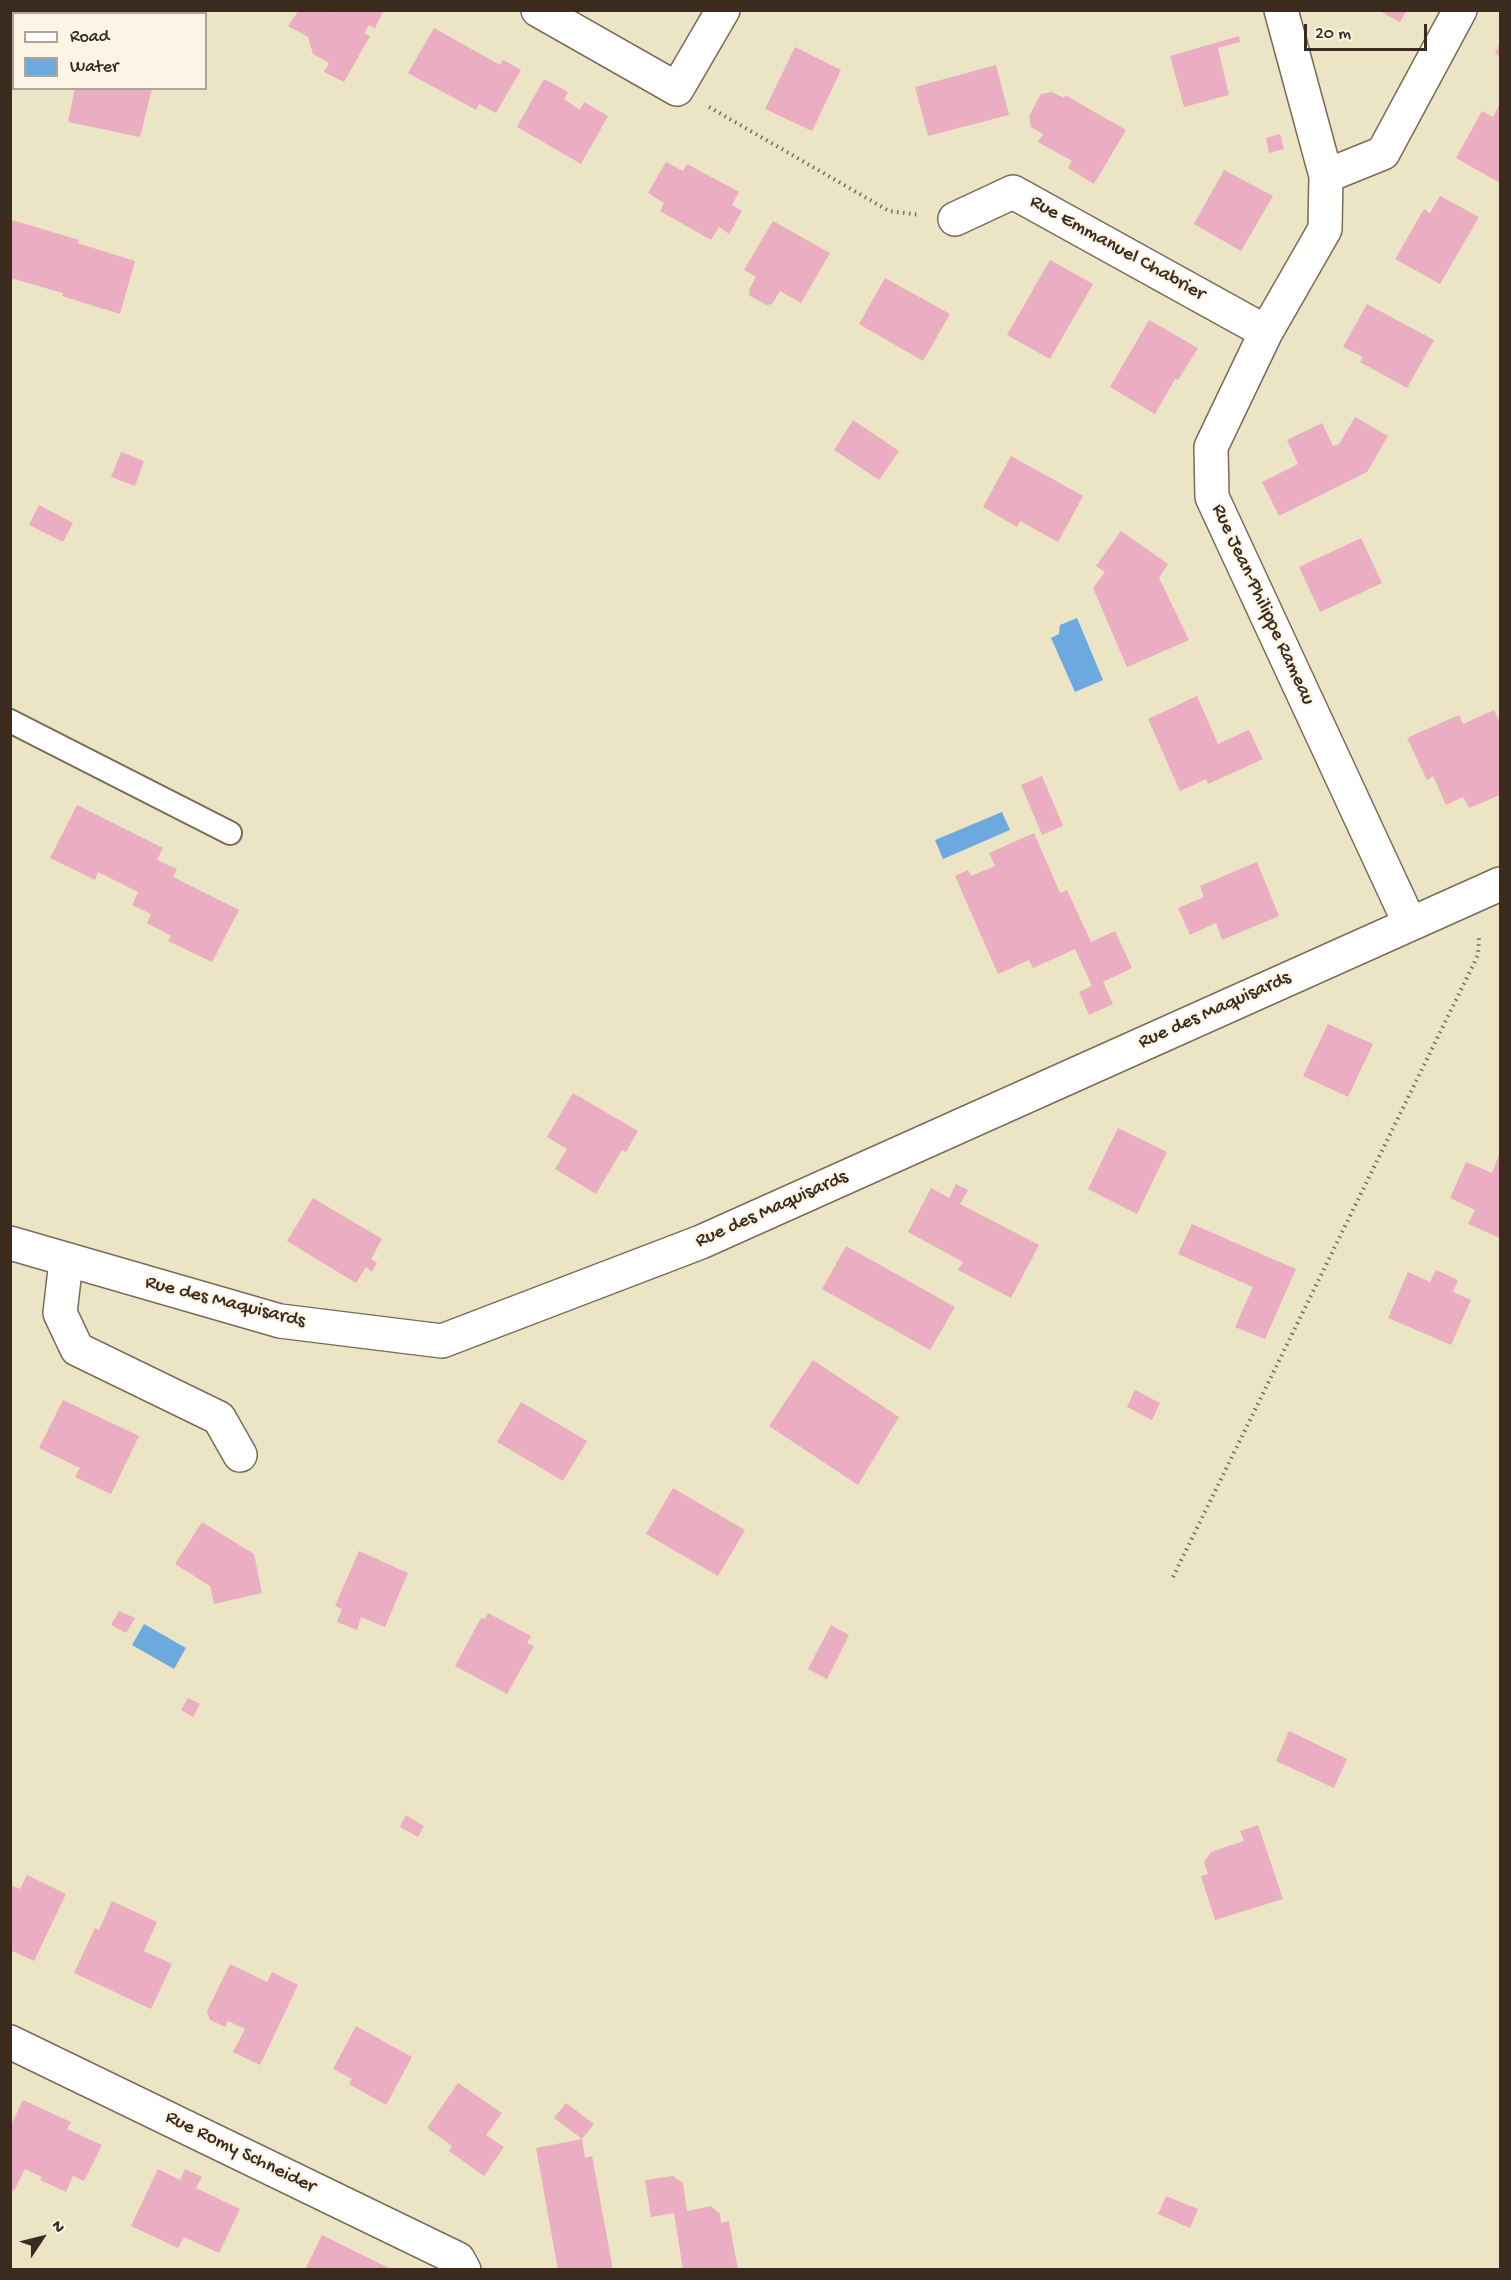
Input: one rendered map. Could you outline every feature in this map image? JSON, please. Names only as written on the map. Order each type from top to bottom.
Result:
[{"type":"street","points":[[538,10],[677,89],[723,10]]},
{"type":"street","name":"Rue Jean-Philippe Rameau","points":[[1281,10],[1326,176],[1325,229],[1266,332],[1211,447],[1212,497],[1410,924]]},
{"type":"street","points":[[1326,176],[1383,153],[1460,10]]},
{"type":"street","name":"Rue Emmanuel Chabrier","points":[[955,219],[1013,192],[1266,332]]},
{"type":"street","name":"Rue des Maquisards","points":[[10,1243],[280,1321],[442,1341],[701,1242],[1490,888]]},
{"type":"street","points":[[66,1261],[60,1313],[77,1349],[219,1418],[240,1455]]},
{"type":"street","name":"Rue Romy Schneider","points":[[10,2042],[458,2259],[464,2270]]},
{"type":"lane","points":[[10,721],[230,833]]},
{"type":"path","points":[[677,89],[889,211],[955,219]]},
{"type":"path","points":[[1173,1577],[1478,955],[1490,888]]},
{"type":"water","points":[[1077,618],[1103,680],[1075,692],[1051,638],[1059,634],[1060,625]]},
{"type":"water","points":[[1002,812],[1010,830],[943,859],[935,840]]},
{"type":"water","points":[[144,1624],[186,1648],[174,1669],[132,1645]]},
{"type":"building","points":[[299,10],[326,10],[331,13],[332,10],[384,10],[375,28],[369,25],[364,33],[370,36],[344,82],[324,72],[329,63],[313,54],[308,37],[288,26]]},
{"type":"building","points":[[1378,10],[1407,10],[1400,22]]},
{"type":"building","points":[[434,28],[500,65],[503,60],[521,70],[496,113],[479,104],[476,110],[408,73]]},
{"type":"building","points":[[10,36],[12,36],[12,76],[10,75]]},
{"type":"building","points":[[1239,36],[1240,42],[1218,48],[1229,95],[1184,107],[1170,56]]},
{"type":"building","points":[[1500,43],[1500,57],[1495,53]]},
{"type":"building","points":[[795,47],[841,70],[812,131],[765,109]]},
{"type":"building","points":[[996,65],[1009,115],[928,136],[915,87]]},
{"type":"building","points":[[544,79],[568,92],[564,99],[580,110],[584,102],[608,116],[581,164],[517,127]]},
{"type":"building","points":[[75,90],[152,90],[140,137],[68,122]]},
{"type":"building","points":[[1052,92],[1064,98],[1065,95],[1126,130],[1094,184],[1068,168],[1072,161],[1038,142],[1043,134],[1031,127],[1029,116],[1041,94]]},
{"type":"building","points":[[1500,103],[1500,183],[1456,158],[1482,111],[1493,117]]},
{"type":"building","points":[[1280,134],[1284,149],[1269,153],[1266,138]]},
{"type":"building","points":[[666,162],[683,171],[687,164],[739,192],[732,205],[742,211],[729,234],[719,227],[711,240],[660,211],[664,203],[648,193]]},
{"type":"building","points":[[1224,170],[1273,196],[1241,251],[1194,224]]},
{"type":"building","points":[[1440,196],[1479,217],[1440,284],[1395,259],[1424,209],[1430,213]]},
{"type":"building","points":[[12,220],[79,240],[77,243],[135,261],[120,314],[62,296],[63,293],[10,278]]},
{"type":"building","points":[[773,221],[830,253],[801,303],[780,291],[772,304],[767,305],[750,296],[749,290],[756,277],[744,270]]},
{"type":"building","points":[[1050,260],[1093,284],[1050,359],[1007,335]]},
{"type":"building","points":[[885,278],[950,314],[923,361],[859,324]]},
{"type":"building","points":[[1367,304],[1434,340],[1407,388],[1360,362],[1363,357],[1343,347]]},
{"type":"building","points":[[1149,320],[1198,348],[1178,380],[1175,379],[1155,414],[1110,387]]},
{"type":"building","points":[[1355,417],[1388,436],[1367,472],[1279,516],[1262,482],[1298,464],[1287,440],[1322,423],[1333,446],[1339,444]]},
{"type":"building","points":[[853,420],[899,451],[879,480],[834,450]]},
{"type":"building","points":[[121,452],[144,461],[135,486],[111,477]]},
{"type":"building","points":[[1011,456],[1083,496],[1058,542],[1020,521],[1017,527],[983,507]]},
{"type":"building","points":[[39,505],[73,523],[63,542],[29,525]]},
{"type":"building","points":[[1121,531],[1168,564],[1159,578],[1189,640],[1127,667],[1093,588],[1105,572],[1096,566]]},
{"type":"building","points":[[1361,538],[1382,583],[1320,612],[1299,567]]},
{"type":"building","points":[[1197,696],[1218,744],[1249,730],[1263,759],[1208,784],[1206,779],[1180,791],[1148,719]]},
{"type":"building","points":[[1494,710],[1500,723],[1500,795],[1469,808],[1463,797],[1446,805],[1433,776],[1427,780],[1407,738],[1459,715],[1463,724]]},
{"type":"building","points":[[1042,776],[1063,826],[1042,835],[1021,785]]},
{"type":"building","points":[[77,805],[163,848],[157,860],[177,869],[173,877],[239,910],[212,962],[168,941],[171,936],[147,923],[151,914],[132,905],[138,892],[98,872],[95,880],[50,858]]},
{"type":"building","points":[[1034,833],[1060,893],[1067,890],[1091,942],[1115,931],[1132,968],[1103,982],[1113,1004],[1089,1015],[1079,992],[1092,986],[1075,949],[1033,968],[1029,960],[998,974],[955,876],[968,870],[971,876],[995,866],[989,853]]},
{"type":"building","points":[[1257,862],[1279,916],[1222,940],[1216,923],[1190,935],[1178,908],[1204,897],[1200,886]]},
{"type":"building","points":[[1328,1024],[1373,1044],[1348,1097],[1303,1076]]},
{"type":"building","points":[[573,1093],[638,1131],[626,1152],[622,1150],[596,1194],[555,1169],[567,1149],[547,1137]]},
{"type":"building","points":[[1118,1128],[1167,1152],[1137,1214],[1088,1189]]},
{"type":"building","points":[[1500,1152],[1500,1238],[1468,1224],[1475,1210],[1450,1198],[1466,1162],[1492,1173]]},
{"type":"building","points":[[956,1184],[968,1190],[960,1204],[1039,1245],[1011,1298],[958,1270],[963,1262],[908,1232],[931,1188],[949,1198]]},
{"type":"building","points":[[313,1198],[382,1239],[371,1259],[377,1263],[372,1272],[366,1267],[356,1283],[287,1241]]},
{"type":"building","points":[[1192,1224],[1296,1269],[1265,1339],[1235,1327],[1253,1287],[1178,1254]]},
{"type":"building","points":[[846,1246],[955,1307],[930,1350],[822,1289]]},
{"type":"building","points":[[1436,1270],[1458,1280],[1453,1292],[1471,1300],[1451,1345],[1388,1318],[1408,1272],[1430,1282]]},
{"type":"building","points":[[813,1360],[899,1417],[858,1485],[769,1426]]},
{"type":"building","points":[[1135,1390],[1160,1403],[1152,1420],[1127,1407]]},
{"type":"building","points":[[63,1400],[139,1436],[111,1494],[75,1477],[80,1468],[39,1448]]},
{"type":"building","points":[[521,1402],[587,1441],[563,1481],[497,1442]]},
{"type":"building","points":[[673,1488],[745,1530],[718,1576],[646,1534]]},
{"type":"building","points":[[202,1522],[254,1554],[262,1593],[214,1604],[210,1586],[175,1564]]},
{"type":"building","points":[[359,1551],[408,1573],[385,1627],[361,1617],[357,1630],[337,1622],[342,1609],[335,1606]]},
{"type":"building","points":[[119,1611],[135,1618],[126,1633],[111,1625]]},
{"type":"building","points":[[488,1613],[531,1636],[527,1643],[534,1646],[507,1694],[455,1666],[481,1618],[485,1619]]},
{"type":"building","points":[[831,1625],[849,1635],[827,1679],[808,1669]]},
{"type":"building","points":[[188,1698],[200,1704],[193,1717],[181,1710]]},
{"type":"building","points":[[1289,1731],[1347,1759],[1334,1788],[1276,1761]]},
{"type":"building","points":[[406,1815],[424,1826],[418,1837],[400,1827]]},
{"type":"building","points":[[1258,1825],[1283,1899],[1215,1920],[1201,1876],[1208,1874],[1204,1862],[1211,1852],[1244,1841],[1240,1831]]},
{"type":"building","points":[[27,1875],[66,1894],[34,1961],[10,1950],[10,1885],[20,1889]]},
{"type":"building","points":[[112,1901],[157,1922],[144,1951],[172,1964],[151,2009],[74,1973],[95,1928],[99,1930]]},
{"type":"building","points":[[230,1964],[267,1982],[272,1972],[298,1985],[260,2065],[233,2052],[245,2029],[228,2021],[225,2027],[210,2020],[207,2011]]},
{"type":"building","points":[[356,2026],[412,2057],[386,2105],[349,2084],[352,2079],[333,2069]]},
{"type":"building","points":[[458,2083],[502,2113],[486,2135],[504,2147],[484,2176],[449,2151],[452,2146],[427,2128]]},
{"type":"building","points":[[23,2100],[71,2122],[67,2129],[102,2145],[84,2181],[73,2176],[66,2192],[40,2180],[42,2177],[25,2169],[14,2191],[10,2189],[10,2127]]},
{"type":"building","points":[[566,2103],[594,2124],[582,2139],[554,2118]]},
{"type":"building","points":[[582,2139],[585,2158],[592,2156],[613,2270],[558,2270],[536,2148]]},
{"type":"building","points":[[158,2169],[180,2180],[185,2169],[202,2177],[196,2188],[240,2209],[219,2253],[184,2237],[178,2248],[131,2226]]},
{"type":"building","points":[[673,2176],[683,2183],[687,2211],[711,2206],[720,2214],[721,2223],[729,2221],[738,2270],[683,2270],[674,2213],[651,2217],[645,2180]]},
{"type":"building","points":[[1166,2196],[1198,2209],[1190,2228],[1158,2214]]},
{"type":"building","points":[[322,2235],[393,2270],[305,2270]]}]
